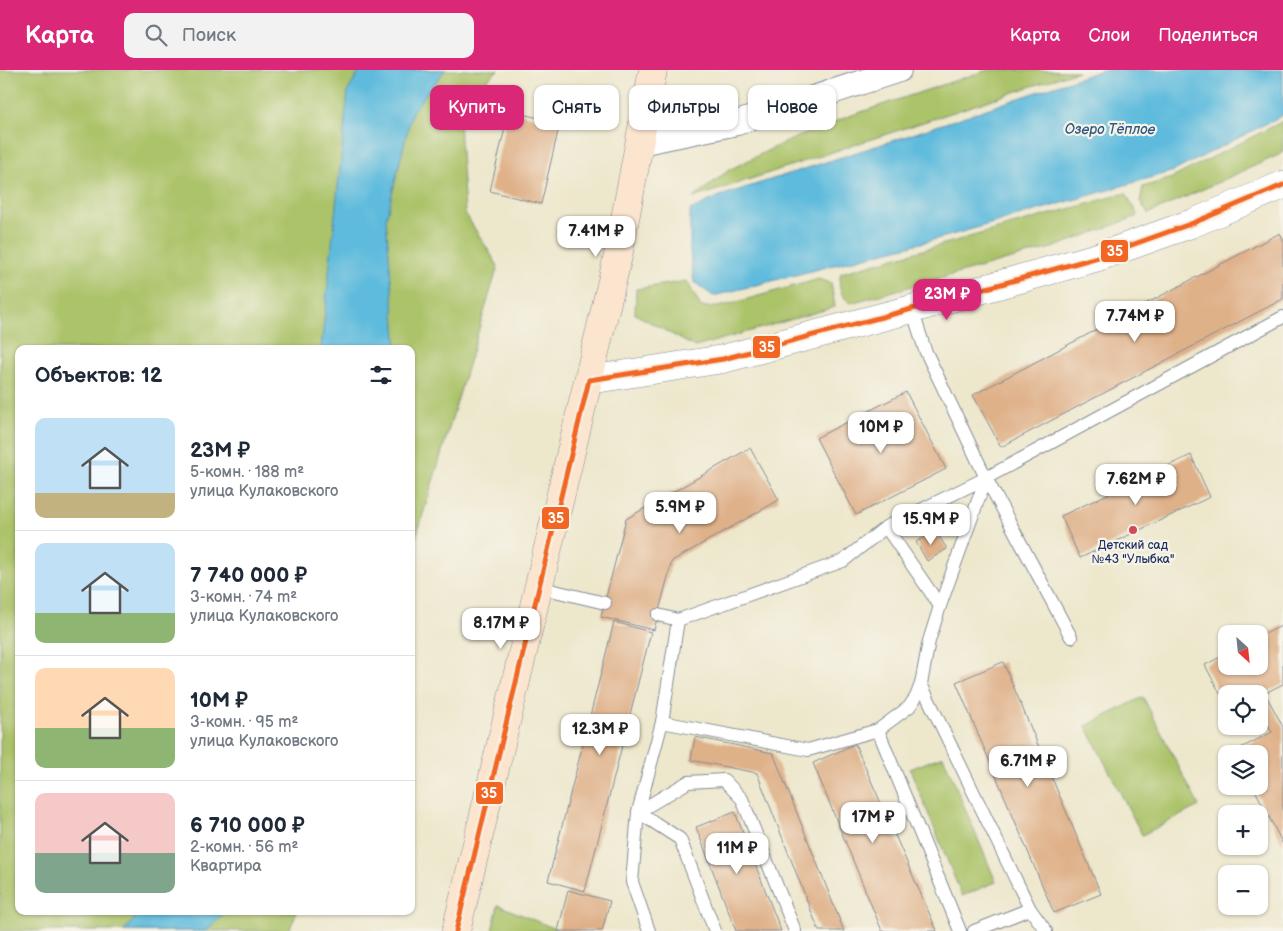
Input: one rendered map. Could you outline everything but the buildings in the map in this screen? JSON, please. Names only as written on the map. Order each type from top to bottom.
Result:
[{"type":"main road","points":[[456,931],[618,256],[653,70]]},
{"type":"street","points":[[640,143],[737,123],[899,70]]},
{"type":"street","points":[[589,380],[722,359],[1098,257],[1193,223],[1283,185]]},
{"type":"lane","points":[[912,309],[925,350],[986,478],[1071,637]]},
{"type":"lane","points":[[658,615],[678,620],[843,561],[886,527],[986,478],[1283,317]]},
{"type":"lane","points":[[662,722],[808,750],[878,730],[910,707],[921,684],[929,641],[940,606],[986,478]]},
{"type":"lane","points":[[886,527],[940,606]]},
{"type":"lane","points":[[538,587],[605,603]]},
{"type":"lane","points":[[649,931],[632,882],[638,812],[662,722],[678,620]]},
{"type":"lane","points":[[921,684],[1030,909],[1046,931]]},
{"type":"lane","points":[[878,730],[960,931]]},
{"type":"lane","points":[[638,812],[688,782],[724,780],[742,799],[795,931]]},
{"type":"lane","points":[[638,812],[680,838],[715,931]]},
{"type":"lane","points":[[974,931],[1030,909]]},
{"type":"green space","points":[[0,70],[498,70],[481,85],[430,85],[430,130],[460,130],[465,213],[498,266],[415,541],[415,345],[15,345],[15,915],[295,915],[289,931],[0,931]]},
{"type":"green space","points":[[987,70],[1078,71],[693,198],[729,170],[781,144],[815,130],[836,130],[836,121]]},
{"type":"green space","points":[[1283,121],[1283,153],[1148,214],[1140,201],[1143,187],[1172,178]]},
{"type":"green space","points":[[1126,193],[1138,216],[1055,247],[850,303],[840,290],[841,273]]},
{"type":"green space","points":[[819,279],[831,283],[835,307],[695,347],[635,314],[636,289],[687,281],[701,307],[719,307]]},
{"type":"green space","points":[[1143,697],[1199,806],[1142,835],[1086,726]]},
{"type":"green space","points":[[943,756],[996,882],[962,896],[910,769]]},
{"type":"green space","points":[[498,905],[558,930],[558,931],[492,931]]},
{"type":"water","points":[[360,70],[445,70],[433,85],[430,85],[430,89],[412,112],[386,219],[397,345],[321,345],[348,91]]},
{"type":"water","name":"Озеро Тёплое","points":[[1102,70],[1283,70],[1283,115],[1174,171],[948,236],[713,296],[694,282],[690,253],[690,210],[720,196],[904,137]]},
{"type":"water","points":[[138,915],[224,915],[205,931],[124,931]]},
{"type":"transit line","name":"35","points":[[589,380],[723,359],[1098,257],[1193,223],[1283,185]]},
{"type":"transit line","name":"35","points":[[456,931],[589,380]]},
{"type":"place","name":"Детский сад №43 \"Улыбка\"","points":[[1133,530]]}]
